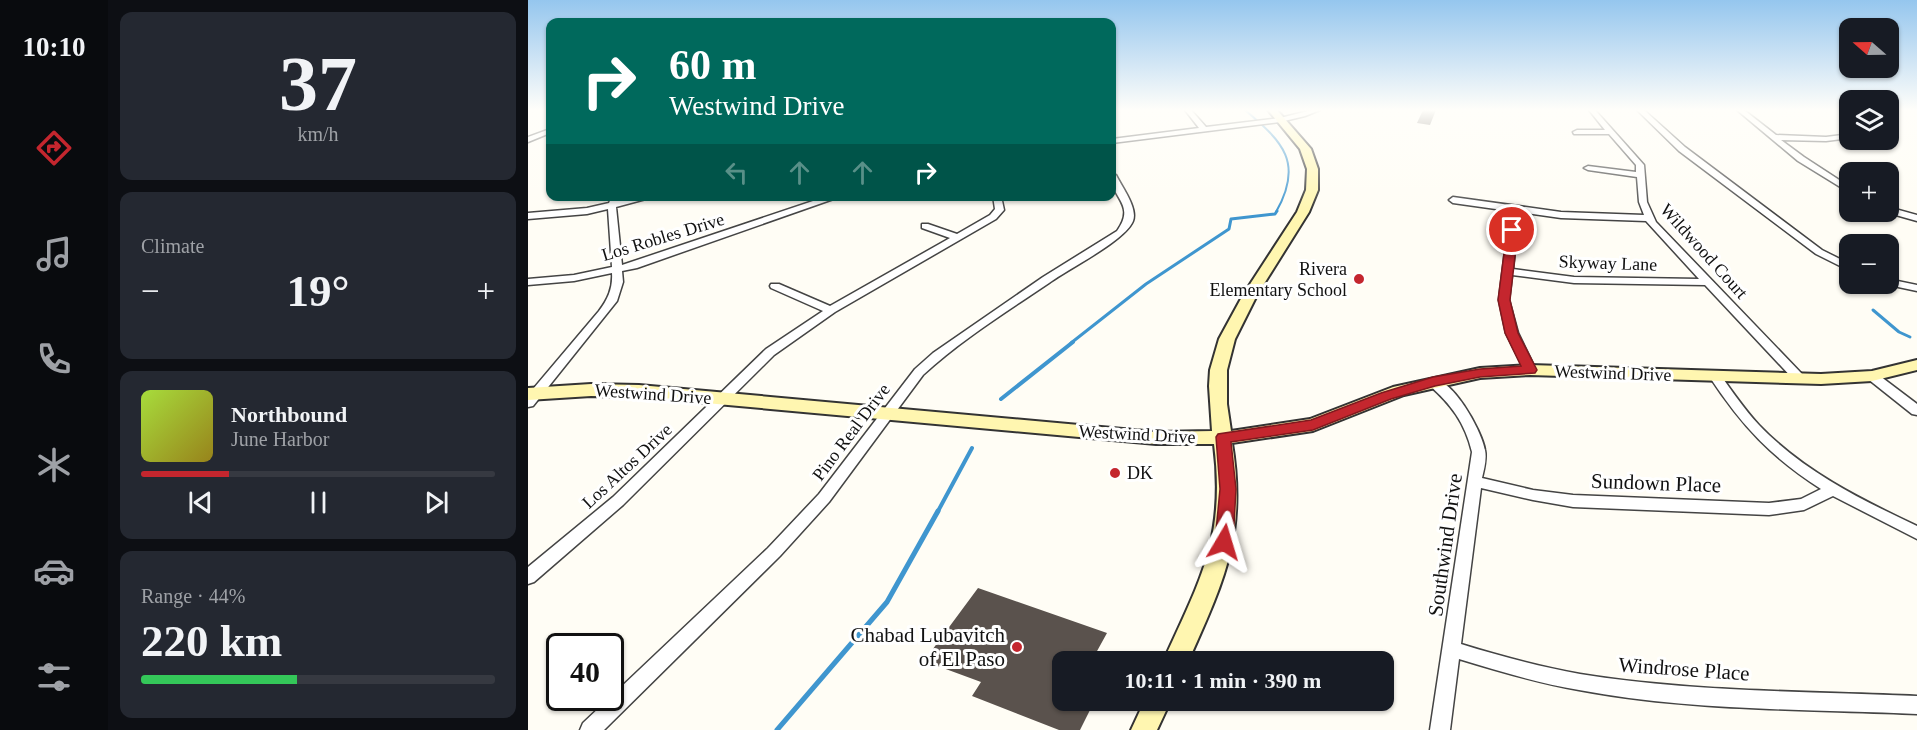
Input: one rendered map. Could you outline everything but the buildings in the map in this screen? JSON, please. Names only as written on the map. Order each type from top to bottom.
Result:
[{"type":"main road","points":[[1180,651],[1212,580],[1224,542],[1228,489],[1218,380],[1228,336],[1245,304],[1304,210],[1312,186],[1312,166],[1302,144]]},
{"type":"main road","name":"Westwind Drive","points":[[531,397],[603,390],[1155,438],[1223,437],[1313,425],[1399,391],[1480,373],[1530,370],[1798,378],[1872,375],[1917,364]]},
{"type":"main road","points":[[1144,730],[1153,711]]},
{"type":"street","name":"Wildwood Court","points":[[1622,144],[1640,165],[1643,202],[1649,218],[1798,378]]},
{"type":"street","points":[[1675,144],[1819,252],[1839,262]]},
{"type":"street","points":[[1783,144],[1839,184]]},
{"type":"street","points":[[1588,168],[1641,175]]},
{"type":"street","name":"Pino Real Drive","points":[[590,730],[781,545],[837,483],[915,377],[937,356],[1055,274],[1120,233],[1129,220],[1129,209],[1116,183]]},
{"type":"street","points":[[1453,200],[1561,215],[1649,218]]},
{"type":"street","name":"Los Robles Drive","points":[[528,282],[574,278],[617,270],[823,201]]},
{"type":"street","name":"Los Altos Drive","points":[[528,577],[618,501],[770,352],[831,310],[996,215],[1000,208],[998,201]]},
{"type":"street","points":[[528,216],[614,202],[618,282],[613,299],[531,397]]},
{"type":"street","points":[[1515,209],[1504,300],[1507,320],[1530,370]]},
{"type":"street","points":[[1899,213],[1917,218]]},
{"type":"street","points":[[925,226],[958,237]]},
{"type":"street","name":"Skyway Lane","points":[[1507,271],[1574,280],[1709,282]]},
{"type":"street","points":[[1899,284],[1917,288]]},
{"type":"street","points":[[775,286],[831,310]]},
{"type":"street","points":[[1872,375],[1917,411]]},
{"type":"street","points":[[1715,376],[1742,414],[1768,441],[1803,470],[1917,534]]},
{"type":"street","name":"Southwind Drive","points":[[1433,382],[1455,401],[1470,422],[1479,452],[1440,730]]},
{"type":"street","name":"Sundown Place","points":[[1476,482],[1533,495],[1573,501],[1769,509],[1804,504],[1834,489]]},
{"type":"street","name":"Windrose Place","points":[[1452,649],[1537,673],[1596,685],[1655,692],[1917,705]]},
{"type":"waterway","points":[[1276,212],[1284,195],[1289,167],[1280,144]]},
{"type":"waterway","points":[[1071,343],[1146,284],[1229,229],[1231,219],[1275,214],[1277,211]]},
{"type":"waterway","points":[[1873,310],[1899,332],[1910,337]]},
{"type":"waterway","points":[[1001,399],[1073,342]]},
{"type":"waterway","points":[[937,513],[972,448]]},
{"type":"waterway","points":[[777,730],[887,602],[938,511]]},
{"type":"place","name":"Rivera Elementary School","points":[[1359,279]]},
{"type":"place","name":"DK","points":[[1115,473]]},
{"type":"place","name":"Chabad Lubavitch of El Paso","points":[[1017,647]]},
{"type":"route","points":[[1224,542],[1228,489],[1223,437],[1247,436],[1313,425],[1399,391],[1433,382],[1480,373],[1530,370],[1507,320],[1504,300],[1512,230]]}]
